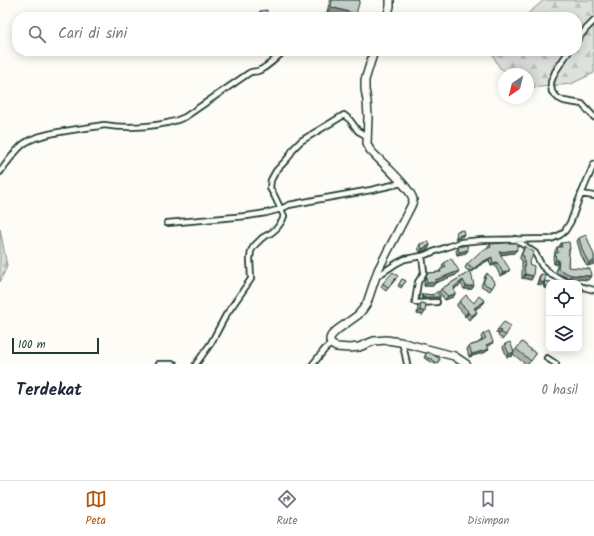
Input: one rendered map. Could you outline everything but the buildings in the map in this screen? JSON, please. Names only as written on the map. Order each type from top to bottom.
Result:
[{"type":"street","points":[[388,12],[390,0]]},
{"type":"street","points":[[582,34],[594,21]]},
{"type":"street","points":[[0,172],[22,145],[45,135],[104,125],[113,127],[138,127],[179,120],[186,117],[229,85],[253,71],[257,71],[267,66],[278,56]]},
{"type":"street","points":[[331,344],[331,336],[358,315],[367,303],[378,270],[412,206],[413,200],[411,194],[402,183],[370,150],[367,144],[368,117],[365,80],[372,56]]},
{"type":"street","points":[[566,56],[551,82],[550,86],[552,92],[564,101],[582,104],[594,117]]},
{"type":"street","points":[[196,364],[211,344],[226,315],[251,279],[250,259],[251,251],[254,246],[277,228],[282,221],[284,216],[270,188],[271,180],[276,171],[301,141],[344,115],[350,120],[358,132],[367,136]]},
{"type":"street","points":[[376,277],[405,259],[422,256],[461,242],[482,240],[551,239],[560,235],[565,231],[571,221],[594,164]]},
{"type":"street","points":[[167,223],[247,216],[281,209],[289,205],[402,183]]},
{"type":"street","points":[[581,194],[594,196]]},
{"type":"street","points":[[515,239],[535,253],[542,266],[552,275],[563,280]]},
{"type":"street","points":[[422,256],[424,272],[418,282],[415,302],[437,302]]},
{"type":"street","points":[[582,287],[594,290]]},
{"type":"street","points":[[331,344],[336,347],[350,348],[359,347],[374,341],[386,340],[454,356],[466,364]]},
{"type":"street","points":[[402,343],[407,364]]},
{"type":"street","points":[[313,364],[331,344]]},
{"type":"street","points":[[547,358],[556,364]]},
{"type":"street","points":[[159,364],[174,364]]},
{"type":"green space","points":[[544,0],[594,0],[594,73],[571,84],[534,88],[534,68],[499,67],[494,56],[582,56],[582,12],[530,12]]},
{"type":"green space","points":[[0,229],[7,266],[0,282]]}]
